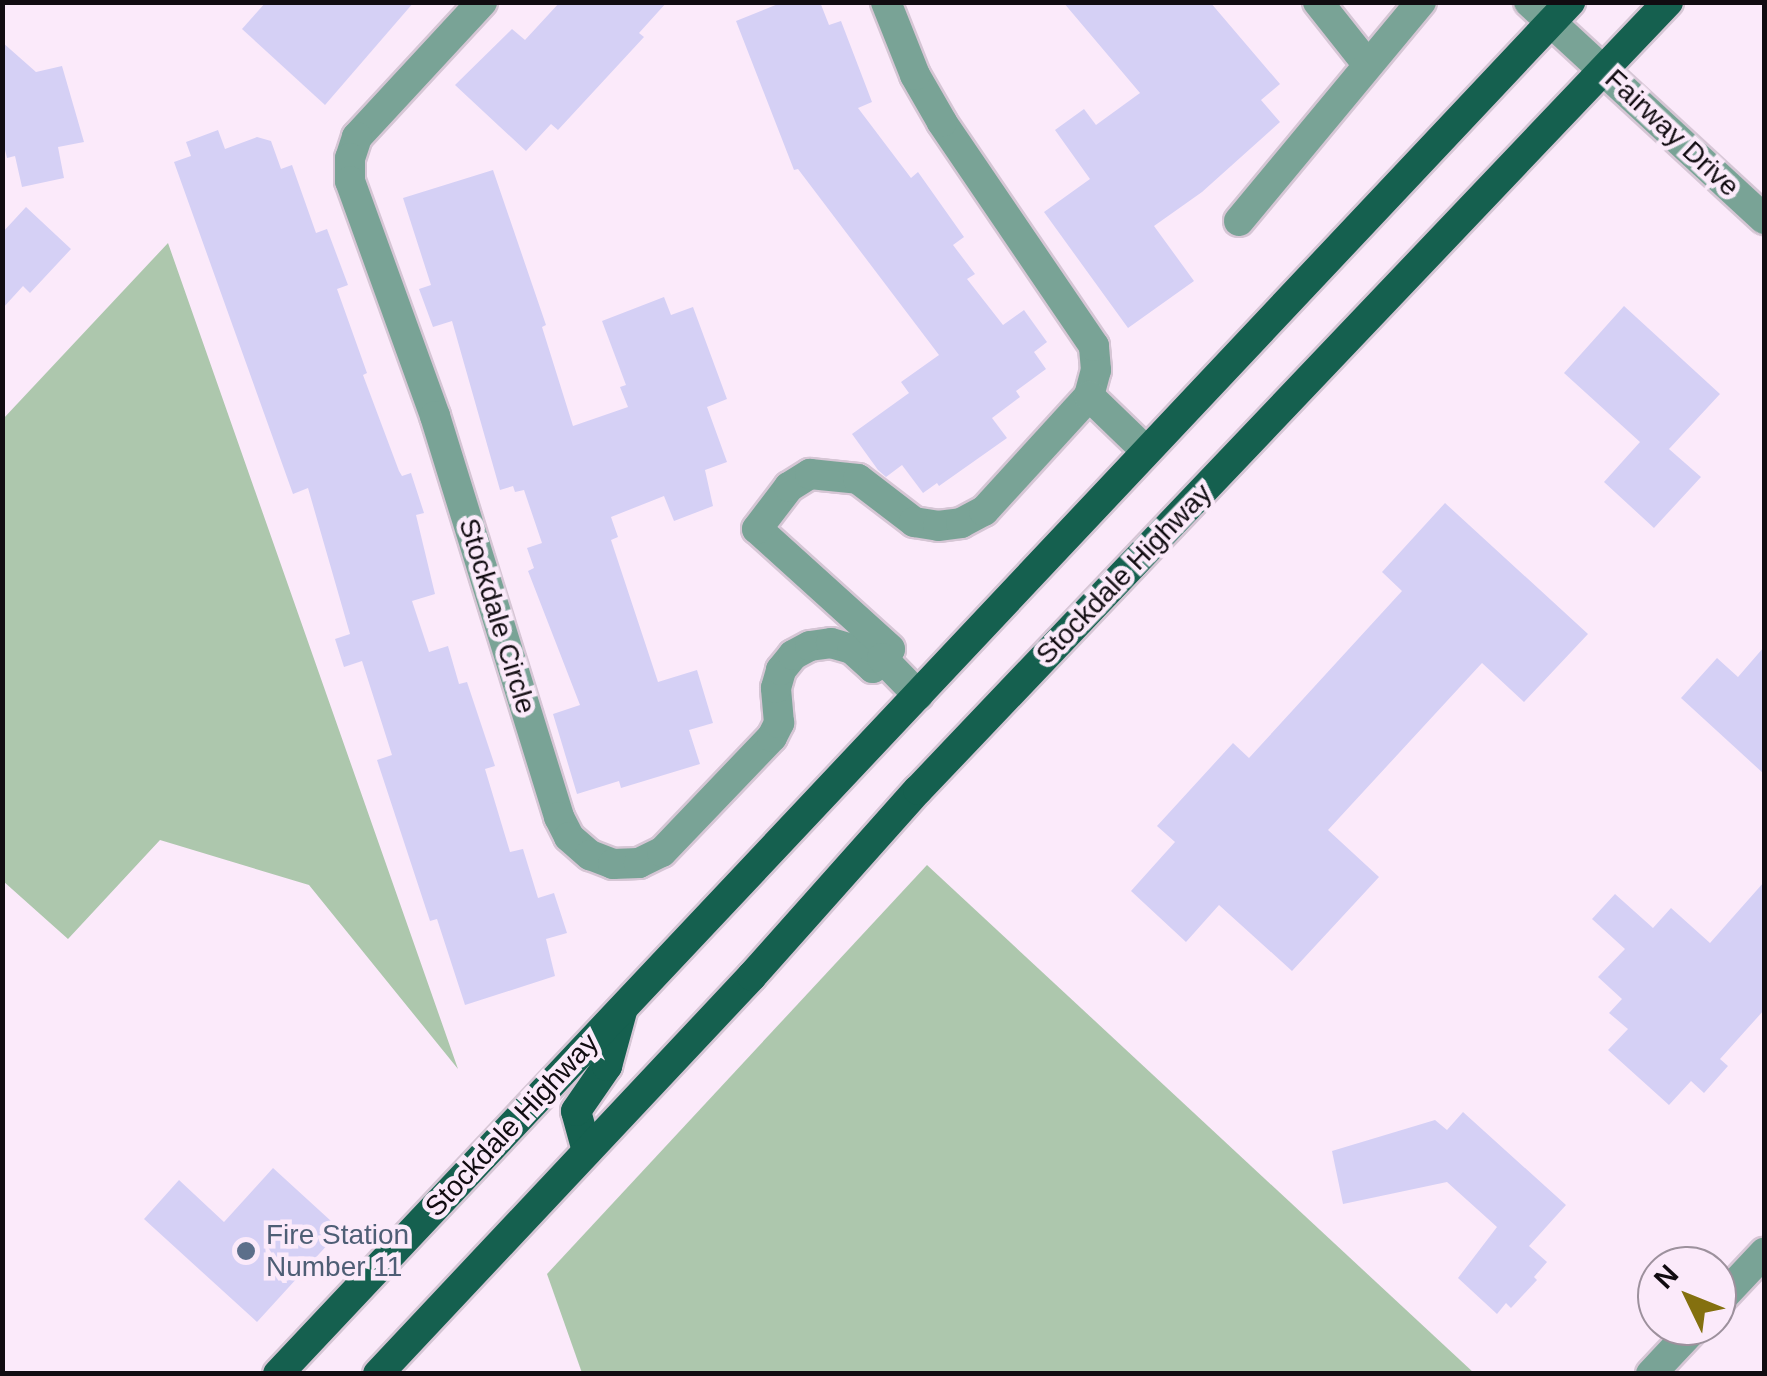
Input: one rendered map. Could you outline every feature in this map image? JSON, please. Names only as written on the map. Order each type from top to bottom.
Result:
[{"type":"main road","name":"Stockdale Highway","points":[[378,1374],[918,790],[1668,2]]},
{"type":"main road","name":"Stockdale Highway","points":[[278,1374],[1146,451],[1550,9]]},
{"type":"main road","name":"Stockdale Highway","points":[[587,1151],[576,1111],[607,1066],[623,1008]]},
{"type":"street","name":"Stockdale Circle","points":[[482,2],[357,137],[350,158],[350,181],[435,416],[569,837],[590,856],[613,864],[638,862],[662,852],[772,737],[779,722],[776,688],[781,670],[793,655],[810,646],[831,643],[852,650],[873,668],[882,658]]},
{"type":"street","points":[[886,2],[916,75],[942,122],[1094,346],[1096,370],[1090,396],[984,512],[938,526],[914,522],[858,479],[810,474],[788,487],[758,529],[890,649],[882,658],[918,695]]},
{"type":"street","points":[[1318,2],[1368,66]]},
{"type":"street","points":[[1239,221],[1421,2]]},
{"type":"street","name":"Fairway Drive","points":[[1550,9],[1579,46],[1764,219]]},
{"type":"street","points":[[1090,396],[1146,451]]},
{"type":"street","points":[[1737,1282],[1764,1253]]},
{"type":"street","points":[[1651,1374],[1677,1346]]},
{"type":"green space","points":[[168,243],[458,1069],[309,885],[160,840],[68,939],[3,881],[3,419]]},
{"type":"green space","points":[[927,865],[1474,1373],[582,1373],[547,1274]]},
{"type":"building","points":[[266,2],[414,2],[325,105],[242,29]]},
{"type":"building","points":[[560,2],[667,2],[639,33],[644,37],[558,130],[551,124],[526,151],[455,85],[512,29],[525,40]]},
{"type":"building","points":[[783,2],[820,2],[829,25],[841,21],[872,102],[858,108],[911,178],[918,172],[964,237],[953,245],[975,274],[967,279],[1003,325],[1024,310],[1047,342],[1034,352],[1046,369],[1016,391],[1020,397],[992,418],[1007,438],[923,493],[902,465],[886,477],[852,434],[909,393],[901,382],[939,355],[798,169],[794,170],[736,21]]},
{"type":"building","points":[[1063,2],[1210,2],[1280,84],[1261,100],[1280,122],[1202,192],[1154,226],[1194,281],[1128,328],[1044,212],[1090,179],[1055,130],[1084,109],[1096,125],[1140,93]]},
{"type":"building","points":[[2,42],[36,72],[62,66],[84,142],[58,147],[64,178],[22,187],[15,156],[7,158],[2,137]]},
{"type":"building","points":[[218,130],[225,149],[257,137],[271,141],[281,169],[292,165],[316,233],[327,229],[348,285],[337,289],[367,373],[363,375],[399,471],[402,476],[411,473],[424,513],[416,515],[435,594],[412,601],[429,652],[448,646],[459,684],[467,682],[495,766],[485,769],[510,852],[523,849],[538,898],[554,893],[567,933],[546,939],[555,976],[465,1005],[437,919],[430,921],[377,760],[392,755],[362,661],[344,667],[335,639],[350,634],[308,488],[293,494],[174,162],[191,156],[186,142]]},
{"type":"building","points":[[493,170],[546,325],[542,327],[573,426],[628,407],[620,387],[626,385],[602,321],[664,297],[671,315],[693,307],[727,399],[707,407],[727,462],[705,470],[713,506],[674,521],[664,496],[611,517],[618,537],[611,540],[658,682],[697,670],[713,723],[689,730],[700,764],[621,788],[619,781],[577,794],[553,714],[580,705],[528,571],[534,568],[527,548],[542,543],[524,490],[515,492],[513,486],[500,490],[452,321],[433,327],[419,289],[431,285],[403,198]]},
{"type":"building","points":[[26,207],[71,249],[30,293],[23,286],[2,309],[2,233]]},
{"type":"building","points":[[1624,306],[1720,394],[1669,449],[1701,477],[1654,528],[1604,482],[1640,442],[1564,373]]},
{"type":"building","points":[[1445,503],[1588,634],[1524,702],[1482,663],[1328,830],[1379,877],[1292,971],[1219,905],[1186,942],[1131,891],[1175,842],[1157,826],[1233,743],[1249,758],[1402,591],[1382,572]]},
{"type":"building","points":[[1764,647],[1764,774],[1681,698],[1717,658],[1738,677]]},
{"type":"building","points":[[1764,882],[1764,1010],[1720,1059],[1728,1066],[1704,1093],[1691,1081],[1669,1105],[1608,1050],[1628,1029],[1609,1013],[1622,999],[1598,977],[1625,949],[1592,919],[1615,894],[1653,928],[1671,908],[1710,943]]},
{"type":"building","points":[[1463,1112],[1566,1205],[1529,1246],[1547,1262],[1534,1277],[1537,1280],[1511,1308],[1506,1303],[1497,1314],[1458,1278],[1497,1227],[1447,1182],[1343,1204],[1332,1151],[1435,1120],[1447,1130]]},
{"type":"building","points":[[273,1168],[331,1221],[319,1233],[330,1242],[257,1322],[144,1219],[179,1180],[224,1222]]},
{"type":"place","name":"Fire Station Number 11","points":[[246,1251]]}]
